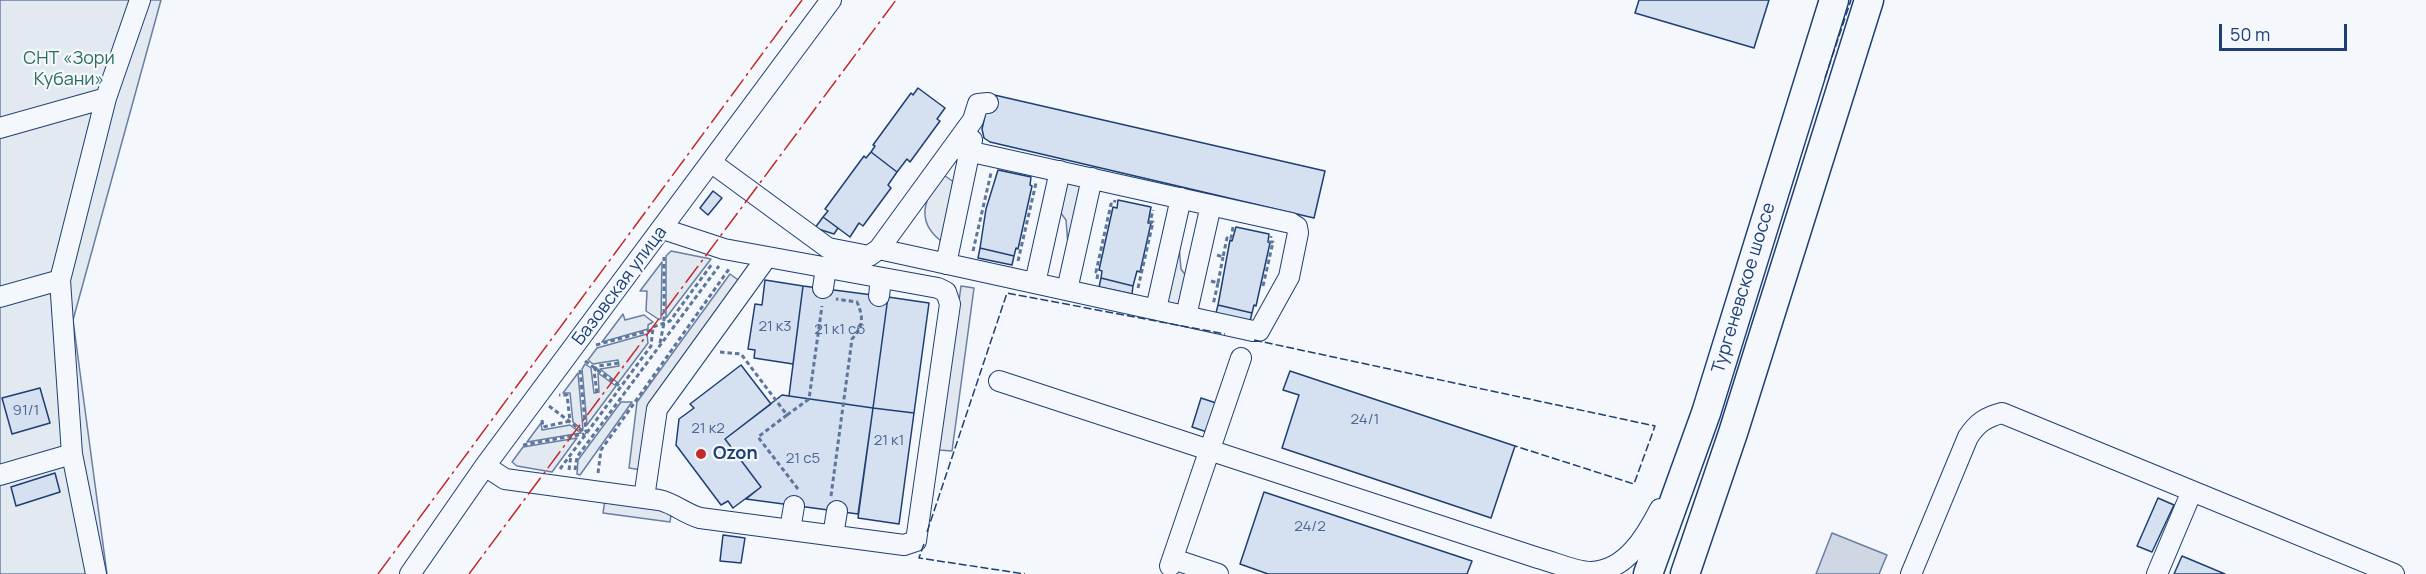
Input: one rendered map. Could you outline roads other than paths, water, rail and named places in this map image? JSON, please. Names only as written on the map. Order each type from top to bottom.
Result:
[{"type":"highway","name":"Тургеневское шоссе","points":[[1648,574],[1706,413],[1834,0]]},
{"type":"highway","name":"Тургеневское шоссе","points":[[1684,574],[1744,400],[1869,0]]},
{"type":"street","points":[[96,574],[72,454],[60,280],[106,98],[140,0]]},
{"type":"street","name":"Базовская улица","points":[[410,574],[485,466],[663,230],[831,0]]},
{"type":"street","points":[[0,128],[106,98]]},
{"type":"street","points":[[946,264],[962,149],[978,104],[988,103]]},
{"type":"street","points":[[712,163],[828,248],[869,256],[879,249],[962,149]]},
{"type":"street","points":[[879,249],[1259,331],[1289,277],[1298,233],[1297,227],[1291,223],[962,149]]},
{"type":"street","points":[[1035,283],[1060,171]]},
{"type":"street","points":[[1067,290],[1092,178]]},
{"type":"street","points":[[1156,309],[1181,198]]},
{"type":"street","points":[[1186,316],[1211,205]]},
{"type":"street","points":[[485,466],[505,479],[669,502],[690,515],[700,518],[904,545],[911,544],[918,536],[949,297],[938,288],[880,287],[826,268],[767,257],[736,260],[663,230]]},
{"type":"street","points":[[644,498],[657,409],[767,257]]},
{"type":"street","points":[[826,268],[827,295]]},
{"type":"street","points":[[0,297],[60,280]]},
{"type":"street","points":[[1218,574],[1172,562],[1242,358]]},
{"type":"street","points":[[999,381],[1538,558],[1589,572],[1604,570],[1634,550],[1648,531],[1706,413]]},
{"type":"street","points":[[1914,573],[1968,437],[1975,426],[1988,416],[2002,414],[2014,416],[2394,574]]},
{"type":"street","points":[[0,475],[72,454]]},
{"type":"street","points":[[2157,574],[2192,491]]},
{"type":"street","points":[[790,530],[797,499]]},
{"type":"street","points":[[833,508],[833,536]]},
{"type":"street","points":[[1538,558],[1565,574]]},
{"type":"place","name":"Ozon","points":[[701,454]]},
{"type":"park label","name":"СНТ «Зори Кубани»","points":[[69,69]]}]
